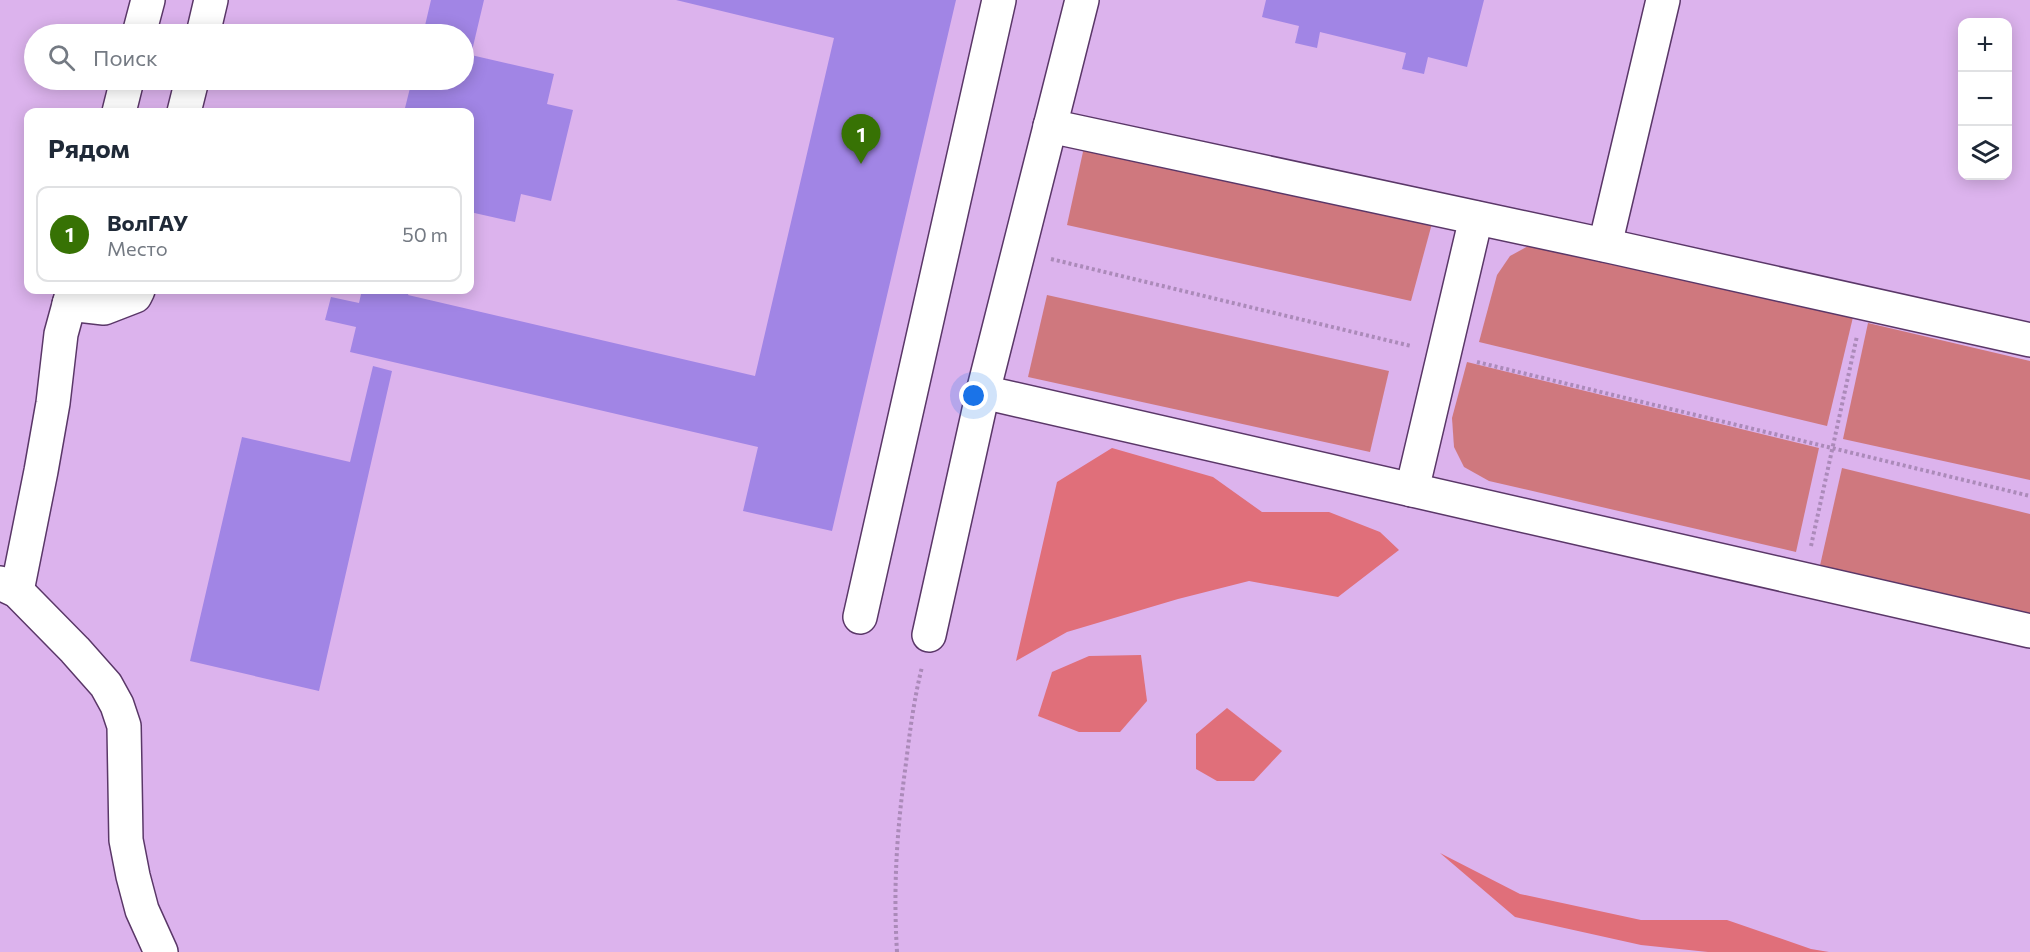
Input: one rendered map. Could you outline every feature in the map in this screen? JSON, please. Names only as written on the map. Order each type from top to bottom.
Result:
[{"type":"street","points":[[142,24],[148,0]]},
{"type":"street","points":[[206,24],[212,0]]},
{"type":"street","points":[[860,617],[999,0]]},
{"type":"street","points":[[929,635],[982,392],[1082,0]]},
{"type":"street","points":[[1605,246],[1663,0]]},
{"type":"street","points":[[120,108],[124,90]]},
{"type":"street","points":[[185,108],[190,90]]},
{"type":"street","points":[[1050,126],[2030,340]]},
{"type":"street","points":[[1412,490],[1476,218]]},
{"type":"street","points":[[136,294],[104,308],[71,297],[61,334],[53,403],[41,471],[8,587],[94,672],[106,685],[117,705],[124,726],[126,840],[142,910],[161,952]]},
{"type":"street","points":[[982,392],[2030,631]]},
{"type":"path","points":[[1018,251],[2030,496]]},
{"type":"path","points":[[1803,580],[1864,303]]},
{"type":"path","points":[[897,952],[894,904],[897,830],[914,699],[929,635]]},
{"type":"shaded area","points":[[1086,138],[1434,216],[1411,301],[1067,225]]},
{"type":"shaded area","points":[[1532,244],[1854,313],[1827,426],[1479,342],[1497,275],[1510,256]]},
{"type":"shaded area","points":[[1047,295],[1389,371],[1370,452],[1028,377]]},
{"type":"shaded area","points":[[1868,323],[2030,361],[2030,480],[1843,439]]},
{"type":"shaded area","points":[[1467,362],[1819,448],[1796,552],[1489,481],[1464,467],[1454,447],[1452,418]]},
{"type":"shaded area","points":[[1112,448],[1213,477],[1262,512],[1329,512],[1380,532],[1399,550],[1338,597],[1249,581],[1178,599],[1067,632],[1016,661],[1057,482]]},
{"type":"shaded area","points":[[1842,468],[2030,514],[2030,617],[1819,570]]},
{"type":"shaded area","points":[[1141,655],[1147,701],[1120,732],[1079,732],[1038,716],[1052,672],[1089,656]]},
{"type":"shaded area","points":[[1227,708],[1282,751],[1254,781],[1217,781],[1196,769],[1196,734]]},
{"type":"shaded area","points":[[1440,853],[1520,894],[1641,920],[1727,920],[1811,949],[1829,952],[1708,952],[1641,945],[1515,917]]},
{"type":"building","points":[[431,0],[484,0],[474,42],[474,24],[425,24]]},
{"type":"building","points":[[676,0],[956,0],[832,531],[743,511],[758,447],[350,352],[356,327],[325,320],[331,297],[359,303],[361,294],[408,294],[755,376],[834,38]]},
{"type":"building","points":[[1266,0],[1484,0],[1467,67],[1428,57],[1424,74],[1402,69],[1406,53],[1320,32],[1317,48],[1295,43],[1299,26],[1262,17]]},
{"type":"building","points":[[474,56],[554,74],[547,104],[573,110],[551,201],[521,194],[515,222],[474,213],[474,108],[405,108],[410,90],[474,90]]},
{"type":"building","points":[[373,366],[392,371],[319,691],[190,661],[242,437],[350,462]]},
{"type":"place","name":"ВолГАУ","points":[[861,164]]}]
